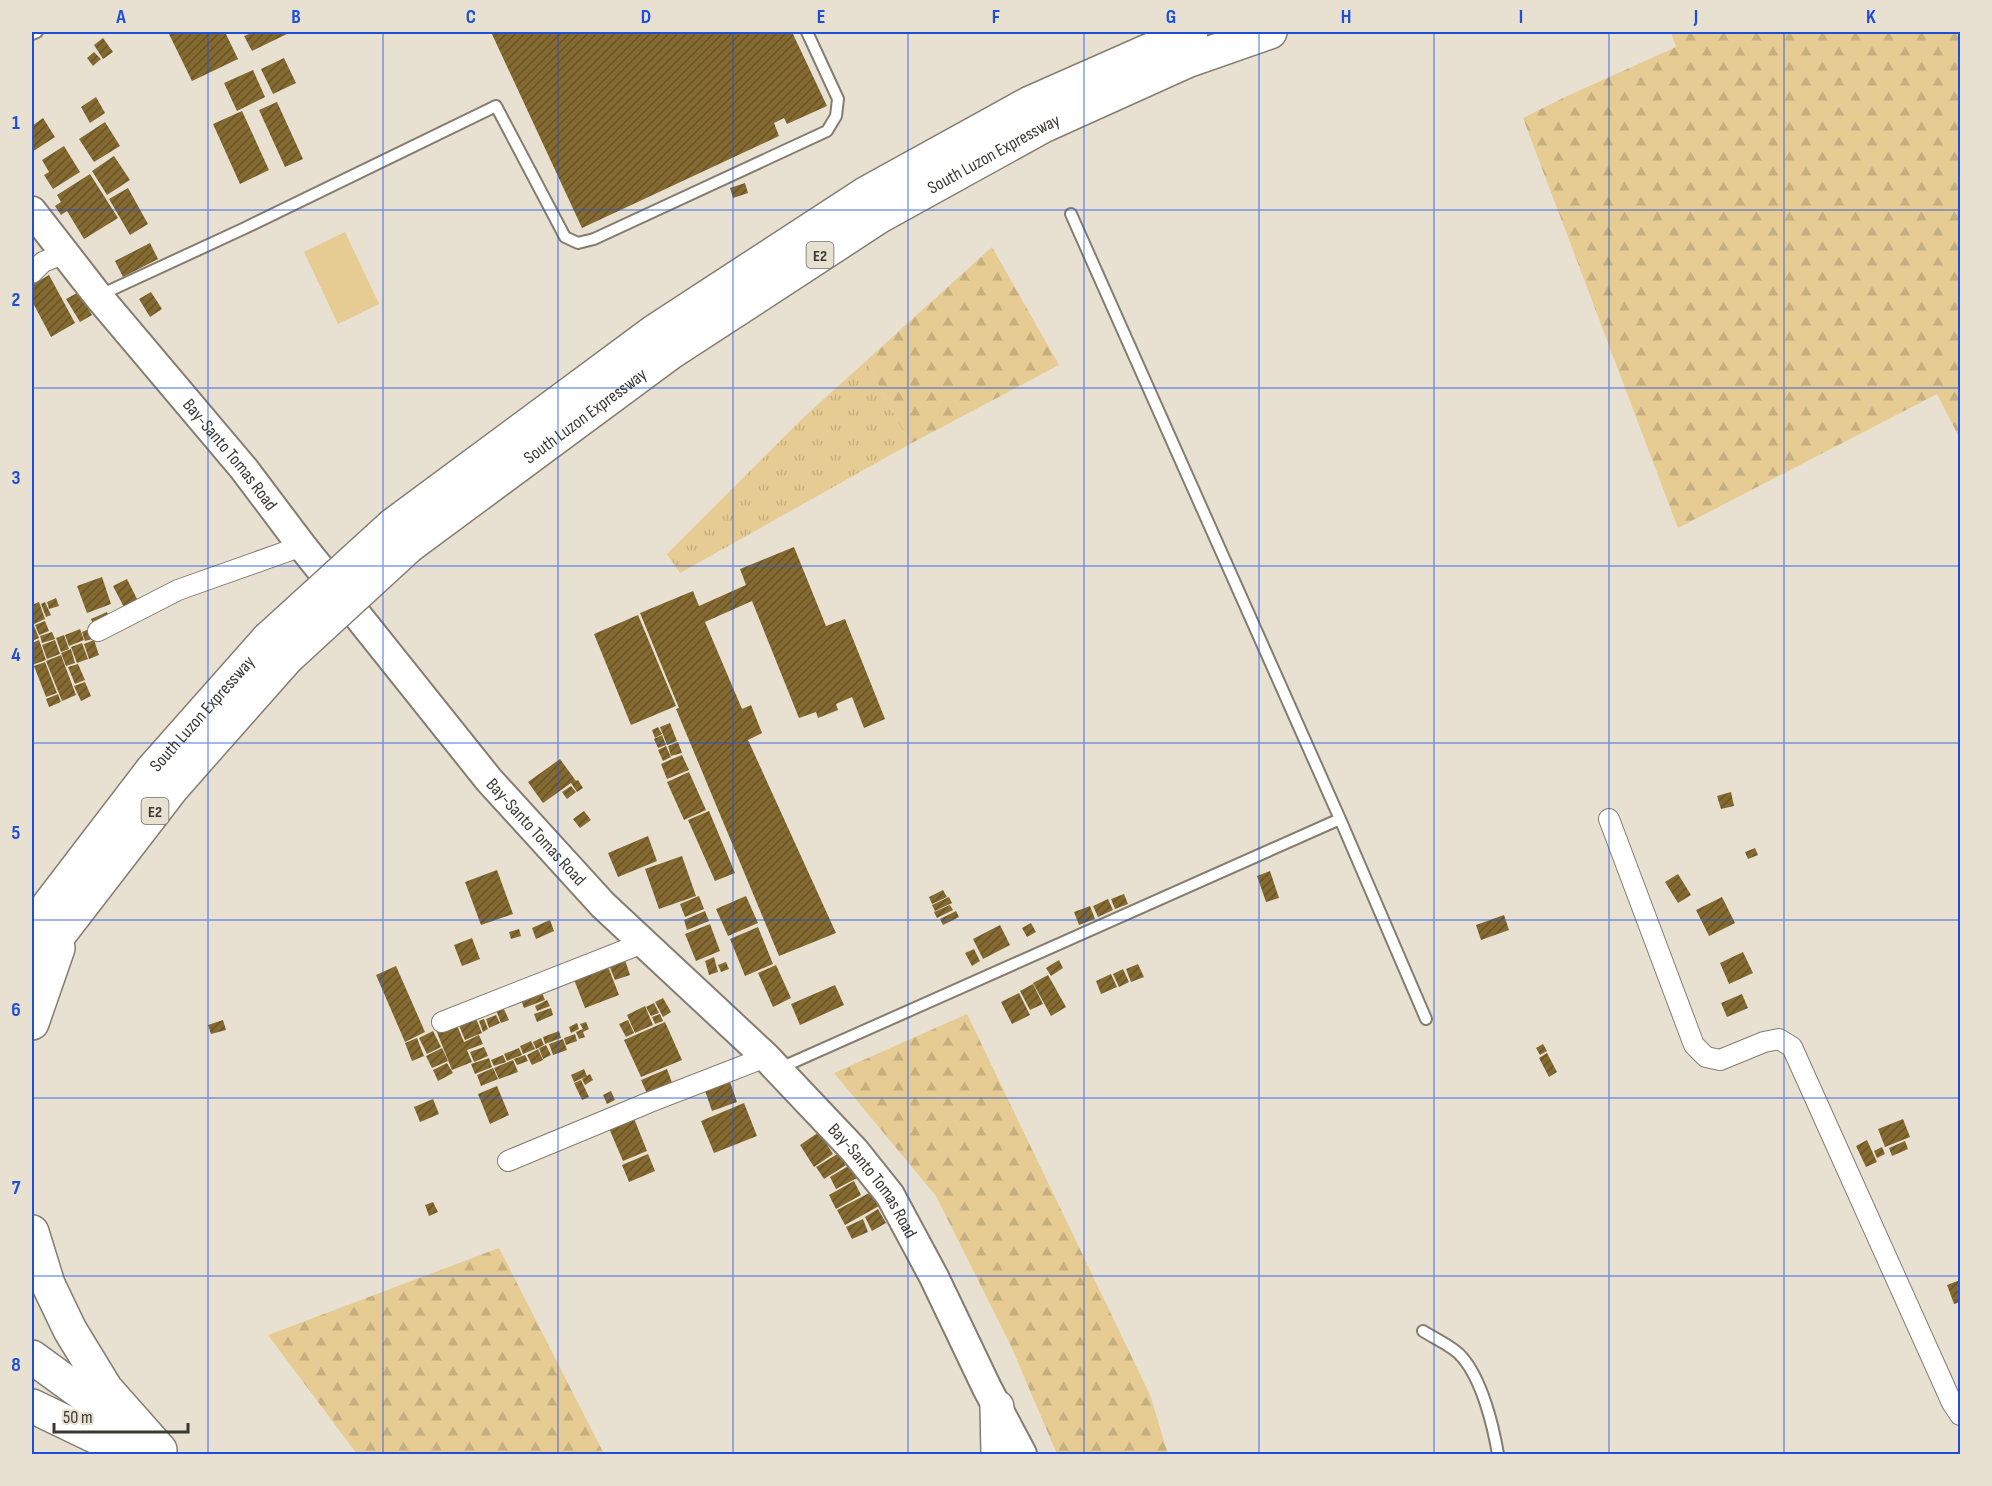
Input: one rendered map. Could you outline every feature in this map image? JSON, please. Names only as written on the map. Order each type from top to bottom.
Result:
[{"type":"highway","name":"South Luzon Expressway","points":[[32,927],[152,770],[278,649],[401,535],[655,331],[865,194],[1030,103],[1191,32]]},
{"type":"highway","name":"South Luzon Expressway","points":[[401,535],[880,216],[1043,126],[1187,61],[1270,32]]},
{"type":"highway","name":"South Luzon Expressway","points":[[32,970],[278,649]]},
{"type":"highway","points":[[32,1023],[66,926]]},
{"type":"highway","points":[[32,1232],[48,1284],[70,1330],[106,1389],[150,1453]]},
{"type":"highway","points":[[32,1356],[150,1453]]},
{"type":"highway","points":[[32,1376],[150,1453]]},
{"type":"highway","points":[[32,1406],[150,1453]]},
{"type":"highway","points":[[997,1407],[998,1455]]},
{"type":"main road","name":"Bay-Santo Tomas Road","points":[[32,211],[98,296],[244,470],[489,780],[596,897],[772,1063],[854,1150],[890,1195],[934,1277],[1022,1455]]},
{"type":"street","points":[[32,273],[43,262],[65,254]]},
{"type":"street","points":[[98,631],[178,590],[302,546]]},
{"type":"street","points":[[1609,819],[1694,1045],[1706,1057],[1720,1060],[1764,1042],[1779,1040],[1792,1047],[1947,1392],[1960,1415]]},
{"type":"street","points":[[442,1022],[643,943]]},
{"type":"street","points":[[508,1161],[650,1102],[772,1063]]},
{"type":"lane","points":[[32,34],[37,32]]},
{"type":"lane","points":[[98,296],[245,228],[496,106],[565,237],[578,243],[594,239],[828,130],[836,117],[838,99],[807,32]]},
{"type":"lane","points":[[1071,214],[1340,819],[1426,1019]]},
{"type":"lane","points":[[772,1063],[1340,819]]},
{"type":"lane","points":[[1423,1331],[1461,1355],[1474,1374],[1498,1455]]},
{"type":"green space","points":[[1671,32],[1960,32],[1960,439],[1937,394],[1678,528],[1523,118],[1676,47]]},
{"type":"green space","points":[[345,232],[379,304],[338,324],[304,252]]},
{"type":"green space","points":[[992,247],[1059,365],[910,444],[866,361]]},
{"type":"green space","points":[[866,361],[910,444],[680,573],[667,554],[804,417]]},
{"type":"green space","points":[[967,1014],[1150,1395],[1168,1454],[1057,1454],[1011,1346],[936,1196],[834,1073]]},
{"type":"green space","points":[[499,1248],[604,1454],[357,1454],[268,1335]]},
{"type":"building","points":[[168,32],[225,32],[238,59],[192,81]]},
{"type":"building","points":[[254,32],[291,32],[252,51],[244,36]]},
{"type":"building","points":[[491,32],[792,32],[827,106],[787,124],[784,118],[774,123],[779,136],[582,228]]},
{"type":"building","points":[[103,38],[113,52],[103,59],[94,45]]},
{"type":"building","points":[[94,52],[101,59],[93,66],[87,58]]},
{"type":"building","points":[[284,58],[296,83],[273,94],[261,69]]},
{"type":"building","points":[[253,70],[265,97],[237,111],[224,83]]},
{"type":"building","points":[[96,97],[105,113],[90,123],[81,107]]},
{"type":"building","points":[[277,102],[303,159],[285,167],[259,110]]},
{"type":"building","points":[[242,111],[269,170],[240,184],[213,124]]},
{"type":"building","points":[[43,118],[55,137],[32,152],[32,126]]},
{"type":"building","points":[[105,122],[120,146],[94,162],[79,139]]},
{"type":"building","points":[[64,146],[80,172],[53,189],[44,175],[49,172],[42,160]]},
{"type":"building","points":[[114,156],[130,180],[107,195],[92,171]]},
{"type":"building","points":[[90,174],[118,218],[84,239],[67,211],[61,215],[55,206],[61,202],[57,195]]},
{"type":"building","points":[[745,183],[748,193],[733,198],[730,188]]},
{"type":"building","points":[[128,188],[148,224],[130,235],[109,199]]},
{"type":"building","points":[[150,243],[158,259],[123,277],[115,261]]},
{"type":"building","points":[[49,275],[75,323],[51,337],[32,301],[32,285]]},
{"type":"building","points":[[79,292],[92,315],[80,322],[66,299]]},
{"type":"building","points":[[151,292],[162,309],[150,317],[139,299]]},
{"type":"building","points":[[794,547],[826,626],[845,619],[885,719],[864,728],[852,697],[836,704],[838,710],[818,718],[816,712],[799,718],[752,601],[705,622],[742,709],[751,705],[762,733],[748,740],[836,933],[779,956],[676,709],[679,708],[640,613],[693,591],[699,606],[746,585],[740,569]]},
{"type":"building","points":[[102,577],[111,604],[87,613],[77,586]]},
{"type":"building","points":[[127,579],[141,607],[127,613],[113,586]]},
{"type":"building","points":[[56,598],[59,606],[49,609],[47,602]]},
{"type":"building","points":[[39,602],[45,619],[34,624],[32,605]]},
{"type":"building","points":[[45,602],[51,615],[46,617],[41,604]]},
{"type":"building","points":[[107,612],[109,617],[95,629],[91,619]]},
{"type":"building","points":[[638,615],[676,706],[631,725],[594,634]]},
{"type":"building","points":[[45,621],[49,631],[39,635],[35,625]]},
{"type":"building","points":[[34,626],[39,638],[32,641],[32,627]]},
{"type":"building","points":[[80,629],[84,640],[69,646],[65,635]]},
{"type":"building","points":[[89,629],[92,639],[85,641],[82,632]]},
{"type":"building","points":[[52,632],[55,639],[42,643],[40,636]]},
{"type":"building","points":[[64,635],[69,649],[61,652],[56,638]]},
{"type":"building","points":[[39,640],[46,660],[32,665],[32,643]]},
{"type":"building","points":[[55,640],[60,654],[47,659],[42,645]]},
{"type":"building","points":[[94,640],[99,655],[89,659],[84,644]]},
{"type":"building","points":[[82,643],[88,659],[77,663],[71,647]]},
{"type":"building","points":[[71,649],[75,663],[66,666],[61,653]]},
{"type":"building","points":[[61,655],[76,695],[62,701],[46,661]]},
{"type":"building","points":[[45,662],[57,693],[46,697],[34,666]]},
{"type":"building","points":[[78,664],[85,680],[75,684],[68,667]]},
{"type":"building","points":[[85,682],[91,696],[81,701],[74,686]]},
{"type":"building","points":[[58,694],[61,702],[49,707],[46,699]]},
{"type":"building","points":[[670,723],[677,741],[667,745],[660,727]]},
{"type":"building","points":[[658,727],[662,734],[655,738],[652,730]]},
{"type":"building","points":[[662,735],[666,745],[658,748],[654,739]]},
{"type":"building","points":[[678,742],[682,753],[671,756],[668,746]]},
{"type":"building","points":[[666,746],[671,757],[663,761],[658,750]]},
{"type":"building","points":[[682,755],[689,770],[667,779],[661,764]]},
{"type":"building","points":[[560,759],[583,788],[577,792],[571,783],[543,803],[528,782]]},
{"type":"building","points":[[689,772],[706,810],[684,820],[667,782]]},
{"type":"building","points":[[571,786],[576,792],[567,799],[562,792]]},
{"type":"building","points":[[1731,792],[1734,806],[1721,809],[1717,796]]},
{"type":"building","points":[[584,811],[591,820],[580,828],[573,819]]},
{"type":"building","points":[[709,811],[735,873],[715,881],[688,820]]},
{"type":"building","points":[[648,836],[657,861],[618,877],[608,853]]},
{"type":"building","points":[[1755,848],[1758,855],[1748,859],[1745,852]]},
{"type":"building","points":[[682,856],[696,896],[659,909],[645,869]]},
{"type":"building","points":[[497,870],[513,914],[481,925],[465,882]]},
{"type":"building","points":[[1270,871],[1279,898],[1266,902],[1257,876]]},
{"type":"building","points":[[1678,874],[1691,895],[1678,903],[1665,882]]},
{"type":"building","points":[[943,890],[947,897],[932,904],[929,897]]},
{"type":"building","points":[[1124,894],[1128,904],[1115,909],[1111,899]]},
{"type":"building","points":[[699,896],[704,909],[685,917],[680,904]]},
{"type":"building","points":[[746,896],[758,923],[728,936],[716,909]]},
{"type":"building","points":[[949,897],[952,903],[935,911],[932,905]]},
{"type":"building","points":[[1722,897],[1735,923],[1709,936],[1696,910]]},
{"type":"building","points":[[1108,899],[1113,910],[1098,917],[1093,906]]},
{"type":"building","points":[[950,905],[953,910],[937,918],[934,912]]},
{"type":"building","points":[[1090,906],[1095,919],[1079,925],[1074,912]]},
{"type":"building","points":[[705,911],[709,921],[687,930],[684,920]]},
{"type":"building","points":[[956,911],[959,917],[943,925],[940,919]]},
{"type":"building","points":[[1504,915],[1509,930],[1481,940],[1476,925]]},
{"type":"building","points":[[550,920],[554,931],[536,939],[532,928]]},
{"type":"building","points":[[1031,923],[1036,932],[1027,937],[1022,928]]},
{"type":"building","points":[[710,924],[720,951],[696,961],[685,934]]},
{"type":"building","points":[[1000,925],[1010,945],[983,959],[973,939]]},
{"type":"building","points":[[758,927],[773,964],[745,976],[730,939]]},
{"type":"building","points":[[519,929],[521,936],[511,939],[509,932]]},
{"type":"building","points":[[472,938],[480,959],[462,966],[454,945]]},
{"type":"building","points":[[974,949],[980,961],[972,966],[965,953]]},
{"type":"building","points":[[1743,952],[1753,973],[1729,984],[1720,963]]},
{"type":"building","points":[[624,957],[630,975],[615,980],[608,963]]},
{"type":"building","points":[[714,957],[718,972],[709,975],[705,961]]},
{"type":"building","points":[[1059,960],[1063,968],[1051,976],[1046,968]]},
{"type":"building","points":[[726,962],[729,969],[721,972],[718,965]]},
{"type":"building","points":[[607,964],[619,995],[585,1008],[573,977]]},
{"type":"building","points":[[1138,964],[1144,977],[1131,982],[1126,969]]},
{"type":"building","points":[[776,965],[791,998],[773,1007],[758,973]]},
{"type":"building","points":[[396,966],[425,1032],[405,1042],[376,975]]},
{"type":"building","points":[[1123,969],[1129,982],[1119,987],[1113,974]]},
{"type":"building","points":[[1111,974],[1117,987],[1101,994],[1096,981]]},
{"type":"building","points":[[1048,975],[1066,1007],[1051,1016],[1033,983]]},
{"type":"building","points":[[1033,984],[1043,1004],[1030,1010],[1020,991]]},
{"type":"building","points":[[835,985],[844,1005],[800,1025],[791,1004]]},
{"type":"building","points":[[542,993],[545,1000],[524,1008],[521,1000]]},
{"type":"building","points":[[1019,993],[1030,1015],[1012,1024],[1001,1002]]},
{"type":"building","points":[[1742,994],[1748,1008],[1727,1017],[1721,1003]]},
{"type":"building","points":[[663,998],[671,1012],[663,1017],[655,1002]]},
{"type":"building","points":[[547,1000],[550,1006],[537,1011],[535,1006]]},
{"type":"building","points":[[654,1003],[659,1013],[651,1016],[646,1007]]},
{"type":"building","points":[[645,1006],[653,1025],[635,1033],[627,1015]]},
{"type":"building","points":[[503,1007],[509,1020],[501,1023],[496,1010]]},
{"type":"building","points":[[551,1008],[553,1015],[537,1022],[534,1014]]},
{"type":"building","points":[[660,1014],[663,1021],[655,1024],[652,1017]]},
{"type":"building","points":[[496,1015],[500,1023],[489,1028],[486,1019]]},
{"type":"building","points":[[475,1016],[482,1033],[465,1040],[458,1023]]},
{"type":"building","points":[[484,1019],[488,1029],[483,1032],[479,1021]]},
{"type":"building","points":[[223,1020],[226,1030],[211,1034],[208,1025]]},
{"type":"building","points":[[628,1020],[634,1033],[626,1037],[619,1024]]},
{"type":"building","points":[[586,1022],[589,1029],[583,1032],[585,1037],[579,1039],[576,1032],[583,1029],[580,1024]]},
{"type":"building","points":[[665,1022],[682,1060],[641,1077],[624,1040]]},
{"type":"building","points":[[456,1023],[464,1042],[479,1035],[483,1044],[467,1050],[472,1062],[452,1070],[436,1030]]},
{"type":"building","points":[[577,1023],[579,1029],[571,1033],[569,1027]]},
{"type":"building","points":[[433,1031],[441,1047],[427,1054],[419,1038]]},
{"type":"building","points":[[559,1031],[561,1038],[545,1044],[543,1037]]},
{"type":"building","points":[[575,1034],[577,1041],[566,1045],[564,1038]]},
{"type":"building","points":[[417,1038],[424,1056],[412,1061],[405,1043]]},
{"type":"building","points":[[541,1038],[544,1045],[536,1049],[533,1042]]},
{"type":"building","points":[[563,1039],[567,1050],[553,1055],[549,1044]]},
{"type":"building","points":[[531,1041],[535,1049],[523,1054],[520,1046]]},
{"type":"building","points":[[1543,1044],[1547,1051],[1540,1055],[1536,1048]]},
{"type":"building","points":[[546,1045],[551,1055],[543,1059],[539,1048]]},
{"type":"building","points":[[484,1047],[488,1056],[474,1062],[470,1052]]},
{"type":"building","points":[[442,1048],[448,1061],[432,1068],[426,1056]]},
{"type":"building","points":[[519,1048],[522,1055],[507,1061],[504,1054]]},
{"type":"building","points":[[538,1049],[543,1060],[532,1065],[527,1055]]},
{"type":"building","points":[[1547,1053],[1557,1072],[1549,1077],[1539,1058]]},
{"type":"building","points":[[503,1055],[506,1062],[494,1066],[491,1060]]},
{"type":"building","points":[[525,1055],[528,1061],[517,1065],[514,1059]]},
{"type":"building","points":[[489,1058],[492,1067],[475,1074],[471,1064]]},
{"type":"building","points":[[513,1060],[518,1072],[499,1079],[494,1068]]},
{"type":"building","points":[[447,1063],[453,1073],[438,1081],[433,1070]]},
{"type":"building","points":[[493,1068],[498,1079],[481,1086],[477,1075]]},
{"type":"building","points":[[584,1069],[587,1076],[574,1082],[571,1075]]},
{"type":"building","points":[[667,1069],[674,1088],[649,1098],[641,1080]]},
{"type":"building","points":[[590,1074],[593,1080],[585,1085],[582,1079]]},
{"type":"building","points":[[728,1076],[737,1102],[712,1111],[703,1085]]},
{"type":"building","points":[[581,1080],[589,1097],[582,1100],[574,1083]]},
{"type":"building","points":[[497,1086],[509,1115],[490,1124],[478,1094]]},
{"type":"building","points":[[611,1091],[615,1100],[607,1104],[603,1095]]},
{"type":"building","points":[[433,1099],[439,1114],[420,1122],[414,1107]]},
{"type":"building","points":[[744,1103],[757,1136],[714,1153],[701,1121]]},
{"type":"building","points":[[633,1116],[647,1151],[623,1161],[608,1126]]},
{"type":"building","points":[[1903,1119],[1910,1137],[1885,1147],[1878,1129]]},
{"type":"building","points":[[819,1132],[833,1154],[814,1167],[800,1145]]},
{"type":"building","points":[[1867,1140],[1877,1162],[1866,1167],[1856,1146]]},
{"type":"building","points":[[1905,1141],[1908,1149],[1892,1156],[1889,1148]]},
{"type":"building","points":[[1882,1147],[1885,1154],[1877,1158],[1874,1151]]},
{"type":"building","points":[[839,1153],[846,1165],[824,1179],[816,1167]]},
{"type":"building","points":[[648,1154],[655,1171],[629,1182],[622,1165]]},
{"type":"building","points":[[850,1165],[857,1178],[836,1189],[830,1177]]},
{"type":"building","points":[[854,1181],[861,1195],[836,1209],[829,1195]]},
{"type":"building","points":[[871,1192],[879,1206],[845,1225],[837,1210]]},
{"type":"building","points":[[433,1202],[438,1212],[429,1216],[425,1205]]},
{"type":"building","points":[[878,1209],[886,1223],[872,1231],[865,1217]]},
{"type":"building","points":[[863,1219],[868,1232],[852,1239],[846,1227]]},
{"type":"building","points":[[1960,1280],[1960,1302],[1954,1304],[1947,1285]]}]
